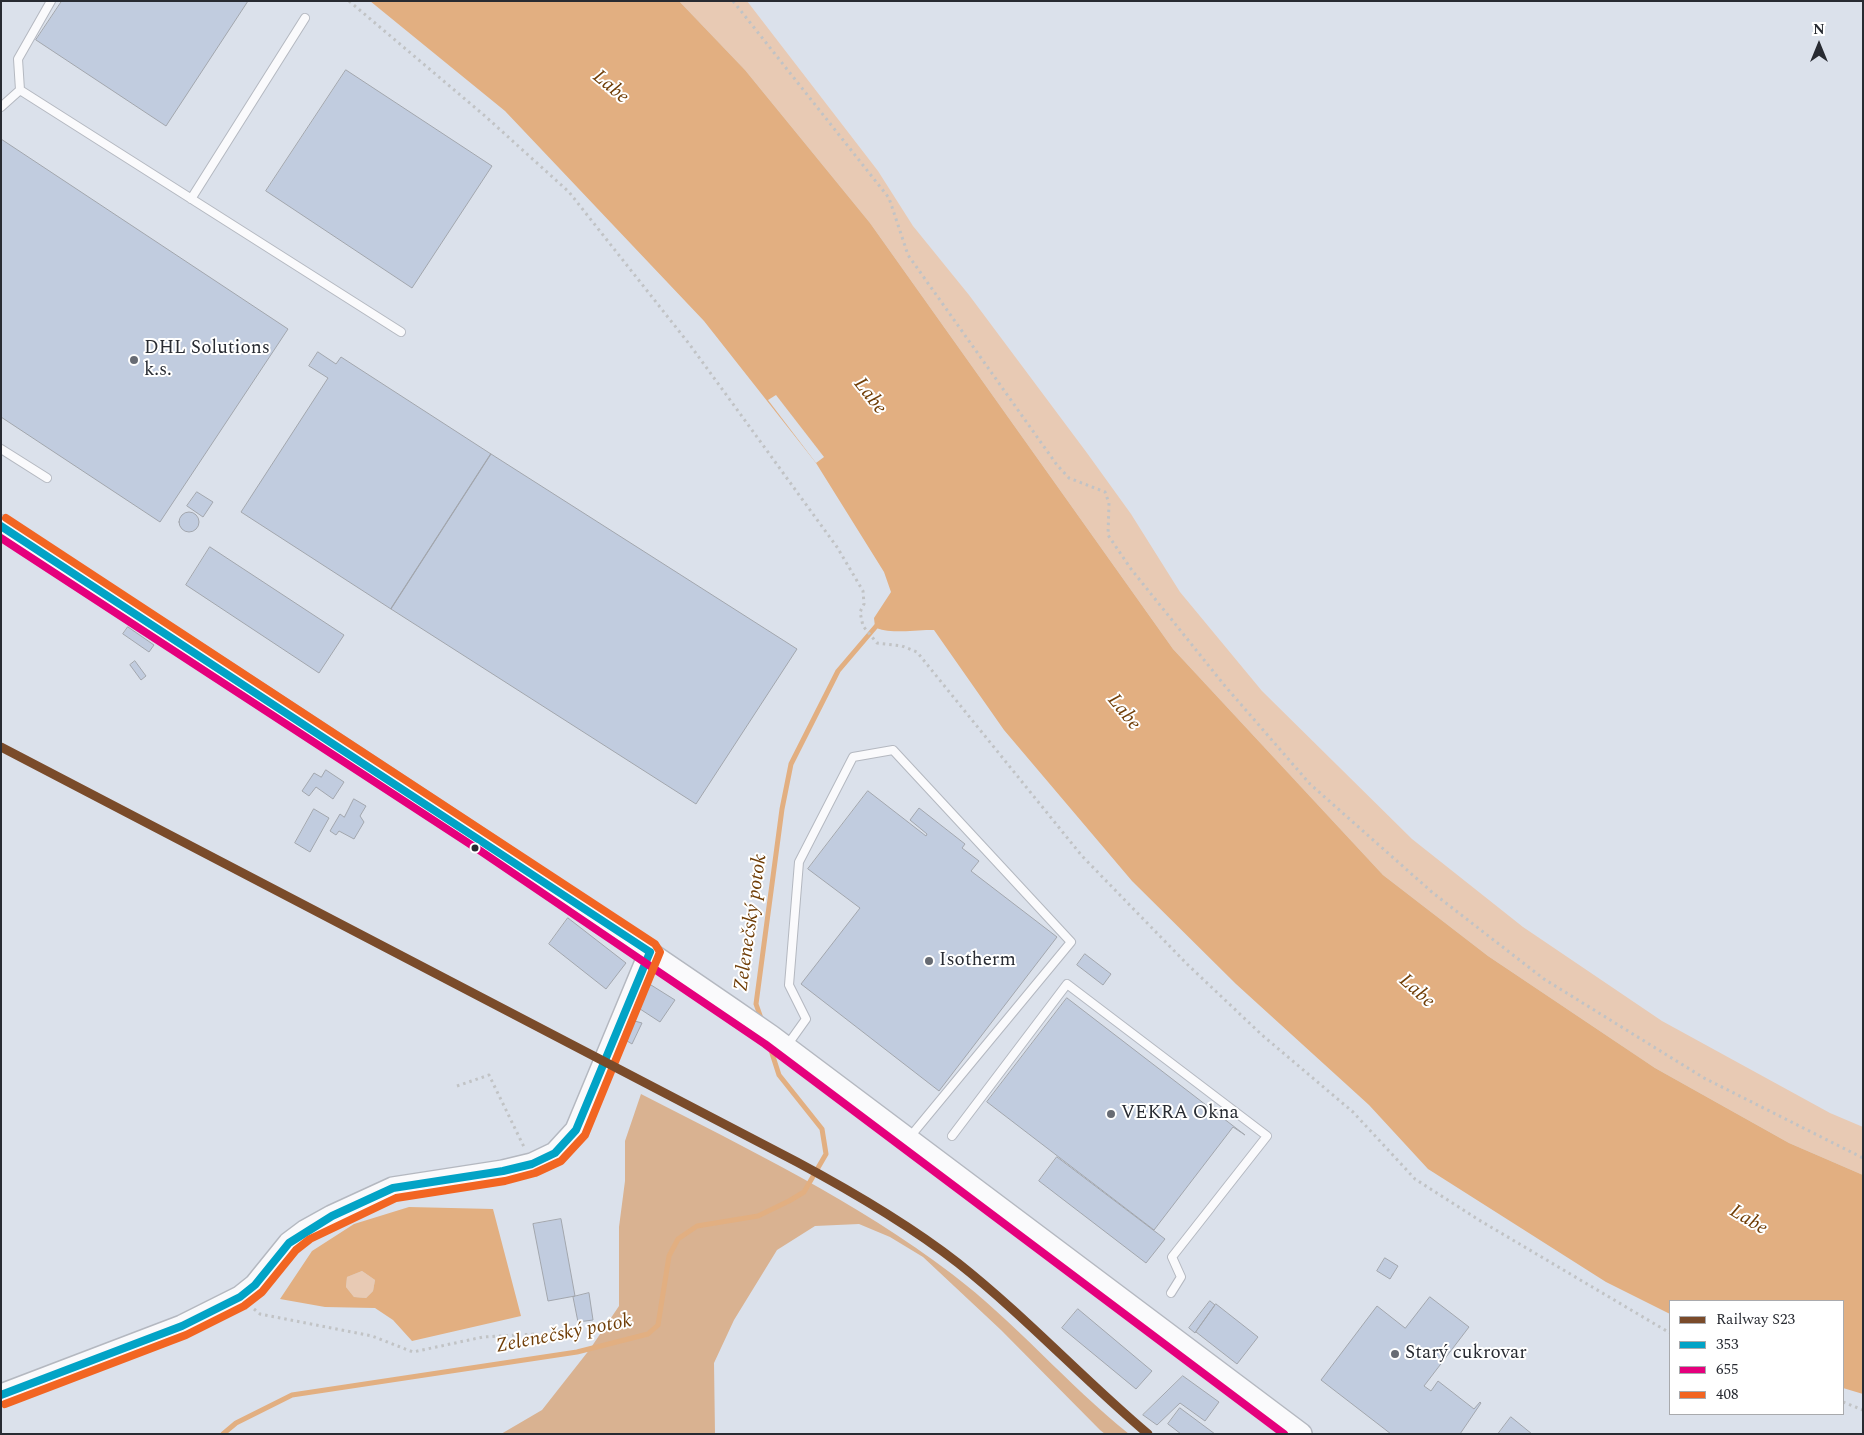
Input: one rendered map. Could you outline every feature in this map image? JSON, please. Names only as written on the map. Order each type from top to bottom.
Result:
[{"type":"main road","points":[[1,526],[650,952],[778,1042],[1301,1434]]},
{"type":"main road","points":[[1,1395],[182,1326],[240,1297],[255,1284],[289,1243],[304,1231],[394,1188],[503,1171],[532,1164],[554,1153],[576,1130],[650,952]]},
{"type":"lane","points":[[20,90],[18,59],[51,1]]},
{"type":"lane","points":[[191,199],[305,18]]},
{"type":"lane","points":[[1,107],[20,90]]},
{"type":"lane","points":[[20,90],[400,332]]},
{"type":"lane","points":[[1,449],[47,478]]},
{"type":"lane","points":[[778,1042],[806,1019],[789,985],[799,862],[853,757],[893,750],[1071,942],[908,1140]]},
{"type":"lane","points":[[952,1136],[1067,984],[1267,1136],[1172,1257],[1180,1277],[1172,1293]]},
{"type":"path","points":[[349,1],[484,116],[569,192],[690,345],[837,547],[863,591],[864,604],[860,612],[863,626],[877,643],[902,646],[917,652],[1082,856],[1186,964],[1262,1035],[1353,1112],[1392,1156],[1416,1178],[1479,1220],[1669,1332]]},
{"type":"path","points":[[734,1],[888,198],[908,255],[1057,465],[1069,478],[1090,484],[1105,492],[1108,503],[1108,534],[1131,569],[1225,686],[1310,784],[1433,893],[1544,979],[1704,1078],[1863,1158]]},
{"type":"path","points":[[458,1086],[489,1076],[532,1164]]},
{"type":"path","points":[[240,1297],[260,1314],[372,1336],[412,1352],[483,1337],[534,1334]]},
{"type":"path","points":[[1844,1402],[1863,1410]]},
{"type":"shaded area","points":[[679,1],[747,1],[878,171],[913,226],[969,295],[1087,453],[1131,514],[1180,592],[1262,691],[1412,839],[1523,927],[1662,1021],[1830,1113],[1863,1127],[1863,1175],[1789,1143],[1655,1068],[1488,956],[1383,875],[1173,649],[870,223],[745,70]]},
{"type":"shaded area","points":[[641,1094],[801,1177],[840,1199],[915,1248],[952,1274],[998,1312],[1084,1395],[1129,1434],[1105,1434],[1001,1330],[923,1257],[890,1237],[859,1224],[815,1226],[777,1250],[734,1320],[714,1363],[715,1434],[501,1434],[542,1410],[590,1349],[619,1306],[619,1227],[625,1181],[625,1141]]},
{"type":"shaded area","points":[[362,1271],[375,1280],[373,1291],[366,1298],[354,1297],[346,1287],[347,1277]]},
{"type":"water","name":"Labe","points":[[370,1],[679,1],[745,70],[870,223],[1173,649],[1383,875],[1488,956],[1655,1068],[1789,1143],[1863,1175],[1863,1394],[1844,1388],[1844,1300],[1669,1300],[1669,1314],[1606,1282],[1428,1169],[1369,1105],[1236,984],[1132,881],[1004,730],[934,630],[887,631],[875,627],[874,618],[891,592],[884,572],[816,463],[704,321],[505,111]]},
{"type":"water","points":[[409,1207],[493,1209],[521,1316],[412,1341],[393,1320],[375,1308],[325,1307],[280,1299],[312,1251],[354,1224]],"holes":[[[362,1271],[375,1280],[373,1291],[366,1298],[354,1297],[346,1287],[347,1277]]]},
{"type":"pier","points":[[776,395],[824,457],[816,463],[768,400]]},
{"type":"building","points":[[62,1],[248,1],[166,126],[36,40]]},
{"type":"building","points":[[346,70],[492,166],[412,288],[266,191]]},
{"type":"building","name":"DHL Solutions k.s.","points":[[1,139],[288,329],[160,522],[1,417]]},
{"type":"building","points":[[318,352],[336,364],[341,357],[491,454],[391,609],[241,512],[328,378],[309,366]]},
{"type":"building","points":[[491,454],[797,649],[696,804],[391,609]]},
{"type":"building","points":[[197,492],[213,502],[203,517],[187,506]]},
{"type":"building","points":[[189,512],[196,515],[199,522],[196,529],[189,532],[182,529],[179,522],[182,515]]},
{"type":"building","points":[[210,547],[344,635],[319,673],[186,585]]},
{"type":"building","points":[[128,627],[154,645],[149,652],[123,634]]},
{"type":"building","points":[[135,661],[146,676],[141,680],[130,665]]},
{"type":"building","points":[[326,770],[344,782],[333,799],[316,787],[309,796],[302,791],[314,773],[321,777]]},
{"type":"building","name":"Isotherm","points":[[868,791],[926,836],[927,834],[910,820],[919,808],[965,844],[962,848],[979,861],[971,871],[1057,937],[939,1091],[801,984],[860,908],[808,869]]},
{"type":"building","points":[[354,799],[366,806],[360,816],[364,822],[354,839],[339,831],[336,835],[330,831],[340,814],[344,817]]},
{"type":"building","points":[[314,809],[329,818],[310,852],[295,843]]},
{"type":"building","points":[[568,918],[626,963],[606,989],[549,944]]},
{"type":"building","points":[[1085,954],[1111,974],[1103,985],[1077,965]]},
{"type":"building","points":[[651,985],[675,1000],[660,1022],[637,1007]]},
{"type":"building","name":"VEKRA Okna","points":[[1067,998],[1245,1135],[1233,1127],[1154,1230],[987,1102]]},
{"type":"building","points":[[631,1020],[642,1023],[632,1044],[624,1039]]},
{"type":"building","points":[[1057,1157],[1165,1239],[1146,1263],[1039,1181]]},
{"type":"building","points":[[561,1219],[575,1296],[548,1301],[533,1224]]},
{"type":"building","points":[[1385,1258],[1398,1266],[1390,1279],[1377,1271]]},
{"type":"building","points":[[589,1293],[593,1320],[578,1322],[573,1297]]},
{"type":"building","name":"Starý cukrovar","points":[[1430,1297],[1469,1327],[1424,1386],[1431,1391],[1438,1381],[1474,1409],[1481,1403],[1460,1434],[1391,1434],[1321,1380],[1377,1306],[1405,1328]]},
{"type":"building","points":[[1210,1301],[1215,1305],[1195,1333],[1189,1328]]},
{"type":"building","points":[[1216,1304],[1258,1337],[1237,1364],[1196,1332]]},
{"type":"building","points":[[1078,1309],[1152,1371],[1136,1389],[1062,1328]]},
{"type":"building","points":[[1183,1376],[1219,1402],[1205,1421],[1180,1403],[1157,1425],[1143,1415]]},
{"type":"building","points":[[1180,1408],[1215,1434],[1181,1434],[1168,1424]]},
{"type":"building","name":"Starý cukrovar","points":[[1511,1417],[1532,1434],[1498,1434]]},
{"type":"waterway","name":"Zelenečský potok","points":[[762,1021],[756,1004],[782,809],[791,764],[838,671],[878,624]]},
{"type":"waterway","name":"Zelenečský potok","points":[[223,1434],[236,1423],[292,1395],[577,1352],[648,1334],[658,1325],[669,1256],[678,1239],[697,1226],[758,1216],[789,1201],[804,1192],[826,1154],[822,1129],[779,1075],[769,1044]]},
{"type":"rail line","name":"S23","points":[[1,747],[797,1162],[859,1197],[920,1235],[983,1283],[1148,1434]]},
{"type":"transit line","name":"408","points":[[5,1404],[186,1335],[244,1306],[262,1292],[296,1250],[310,1239],[396,1198],[505,1181],[535,1173],[561,1161],[585,1135],[660,952],[655,944],[6,518]]},
{"type":"transit line","name":"353","points":[[1,526],[650,952]]},
{"type":"transit line","name":"655","points":[[1,538],[479,850],[765,1044],[1284,1434]]},
{"type":"transit line","name":"353","points":[[1,1395],[182,1326],[240,1297],[255,1285],[289,1243],[332,1216],[393,1188],[503,1171],[532,1164],[555,1153],[576,1130],[650,952]]},
{"type":"place","name":"DHL Solutions k.s.","points":[[134,360]]},
{"type":"place","name":"Isotherm","points":[[929,961]]},
{"type":"place","name":"VEKRA Okna","points":[[1111,1114]]},
{"type":"place","name":"Starý cukrovar","points":[[1395,1354]]}]
